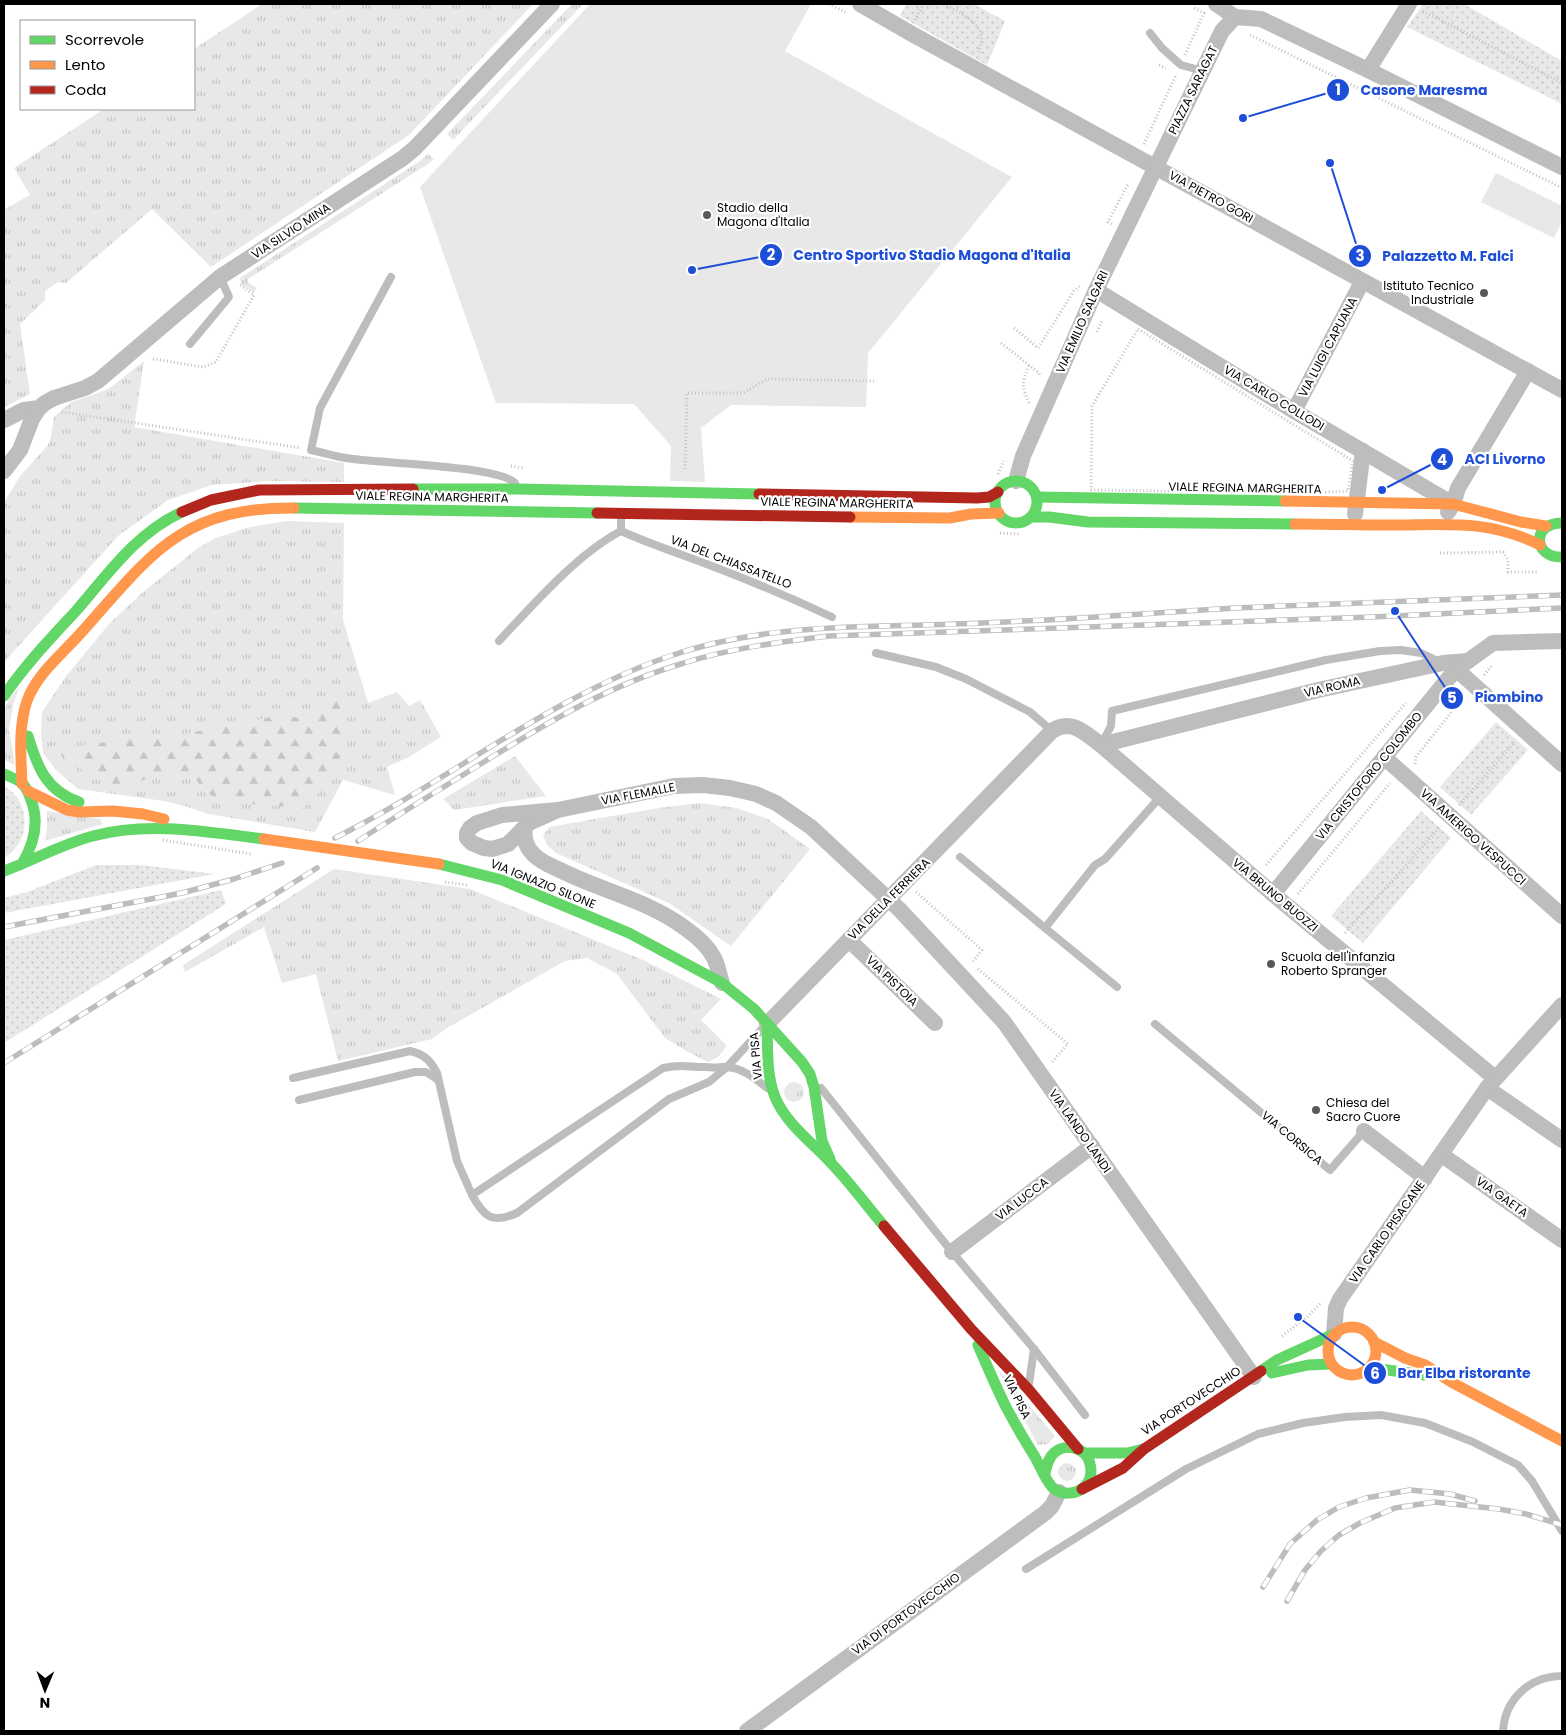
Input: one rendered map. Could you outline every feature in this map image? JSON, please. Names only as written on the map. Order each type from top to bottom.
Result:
[{"type":"street","name":"VIA SILVIO MINA","points":[[4,420],[24,410],[39,408],[54,398],[85,388],[98,381],[220,277],[403,158],[416,148],[552,4]]},
{"type":"street","name":"VIA PIETRO GORI","points":[[860,4],[1362,282],[1562,390]]},
{"type":"street","points":[[1216,4],[1235,17],[1261,20],[1368,70],[1562,167]]},
{"type":"street","points":[[1368,70],[1412,6]]},
{"type":"street","name":"PIAZZA SARAGAT","points":[[1156,167],[1222,31],[1235,17]]},
{"type":"street","name":"VIA EMILIO SALGARI","points":[[1016,481],[1023,456],[1088,287],[1156,167]]},
{"type":"street","name":"VIA LUIGI CAPUANA","points":[[1294,411],[1362,282]]},
{"type":"street","name":"VIA CARLO COLLODI","points":[[1088,287],[1453,504]]},
{"type":"street","points":[[1442,523],[1453,504],[1458,488],[1528,371]]},
{"type":"street","points":[[4,471],[20,450],[32,419],[39,408]]},
{"type":"street","points":[[1354,525],[1352,497],[1363,451]]},
{"type":"street","points":[[1016,481],[1029,485],[1037,497],[1035,512],[1030,517]]},
{"type":"street","name":"VIALE REGINA MARGHERITA","points":[[4,696],[35,656],[116,564],[141,540],[165,520],[196,504],[226,495],[259,490],[518,488],[977,498],[989,497],[1008,483],[1016,481]]},
{"type":"street","points":[[485,489],[485,511]]},
{"type":"street","points":[[998,492],[996,506],[999,513]]},
{"type":"street","name":"VIALE REGINA MARGHERITA","points":[[1037,497],[1352,497],[1453,504],[1521,522],[1546,526],[1556,522],[1562,523]]},
{"type":"street","name":"VIALE REGINA MARGHERITA","points":[[22,864],[29,854],[37,822],[35,807],[25,788],[21,739],[25,712],[31,692],[48,669],[148,559],[169,542],[194,526],[227,514],[248,510],[279,508],[950,518],[972,514],[999,513],[1010,522],[1024,521],[1030,517],[1049,517],[1088,522],[1354,525],[1442,523],[1472,524],[1528,537],[1540,545],[1552,557],[1562,556]]},
{"type":"street","points":[[1540,545],[1540,535],[1546,526]]},
{"type":"street","name":"VIA ROMA","points":[[1101,744],[1318,690],[1456,664],[1493,643],[1562,641]]},
{"type":"street","points":[[1456,664],[1562,764]]},
{"type":"street","name":"VIA CRISTOFORO COLOMBO","points":[[1273,894],[1384,757],[1456,664]]},
{"type":"street","points":[[25,712],[33,755],[50,783],[59,792],[74,801],[113,811]]},
{"type":"street","name":"VIA BRUNO BUOZZI","points":[[1052,731],[1059,726],[1066,725],[1081,730],[1101,744],[1491,1083],[1562,1140]]},
{"type":"street","name":"VIA DELLA FERRIERA","points":[[767,1024],[1052,731]]},
{"type":"street","name":"VIA AMERIGO VESPUCCI","points":[[1384,757],[1562,916]]},
{"type":"street","name":"VIA IGNAZIO SILONE","points":[[4,774],[25,788],[67,810],[79,812],[113,811],[154,816],[192,830]]},
{"type":"street","name":"VIA FLEMALLE","points":[[558,810],[537,818],[508,844],[492,849],[477,846],[467,838],[470,828],[477,823],[502,814],[558,810],[674,786],[704,785],[730,788],[756,794],[776,803],[811,827],[889,900]]},
{"type":"street","name":"VIA IGNAZIO SILONE","points":[[4,871],[71,842],[108,832],[146,828],[192,830],[439,864],[502,880],[629,933],[722,983],[754,1009],[767,1024]]},
{"type":"street","points":[[525,828],[524,836],[526,843],[530,850],[541,860],[660,912],[685,928],[701,942],[714,958],[722,983]]},
{"type":"street","name":"VIA LANDO LANDI","points":[[889,900],[1004,1022],[1254,1377]]},
{"type":"street","name":"VIA PISTOIA","points":[[849,940],[935,1023]]},
{"type":"street","name":"VIA CARLO PISACANE","points":[[1334,1334],[1336,1308],[1340,1299],[1491,1083],[1562,1005]]},
{"type":"street","name":"VIA PISA","points":[[767,1024],[810,1074],[814,1086],[801,1109],[812,1145],[832,1164],[971,1329],[1081,1451]]},
{"type":"street","name":"VIA PISA","points":[[767,1024],[774,1095],[778,1104],[801,1109],[822,1141],[832,1164]]},
{"type":"street","name":"VIA CORSICA","points":[[1364,1131],[1425,1178]]},
{"type":"street","name":"VIA LUCCA","points":[[952,1252],[1092,1146]]},
{"type":"street","name":"VIA GAETA","points":[[1442,1154],[1562,1240]]},
{"type":"street","points":[[1356,1327],[1364,1330],[1374,1342],[1376,1350],[1372,1365],[1359,1374],[1343,1374],[1331,1364],[1327,1348],[1329,1341],[1340,1329],[1356,1327]]},
{"type":"street","name":"VIA PISA","points":[[971,1329],[1007,1409],[1034,1459],[1045,1472]]},
{"type":"street","points":[[1254,1377],[1277,1360],[1334,1334]]},
{"type":"street","points":[[1374,1342],[1405,1358],[1424,1365],[1453,1383],[1562,1441]]},
{"type":"street","points":[[1254,1377],[1308,1365],[1331,1364]]},
{"type":"street","points":[[1366,1370],[1405,1371],[1453,1383]]},
{"type":"street","name":"VIA PORTOVECCHIO","points":[[1082,1489],[1106,1478],[1131,1463],[1144,1449],[1254,1377]]},
{"type":"street","points":[[1064,1447],[1081,1451],[1091,1464],[1090,1478],[1082,1489],[1075,1493],[1059,1492],[1047,1480],[1045,1466],[1052,1453],[1064,1447]]},
{"type":"street","name":"VIA PORTOVECCHIO","points":[[1081,1451],[1127,1453],[1144,1449]]},
{"type":"street","name":"VIA DI PORTOVECCHIO","points":[[747,1731],[1045,1513],[1052,1506],[1059,1492]]},
{"type":"lane","points":[[1150,33],[1162,48],[1180,65],[1203,71]]},
{"type":"lane","points":[[190,344],[229,297],[220,277]]},
{"type":"lane","points":[[391,277],[320,408],[311,450],[350,459],[462,469],[494,474],[513,481],[518,488]]},
{"type":"lane","points":[[499,641],[572,567],[610,536],[620,531],[621,513]]},
{"type":"lane","name":"VIA DEL CHIASSATELLO","points":[[620,531],[788,596],[832,617]]},
{"type":"lane","points":[[1101,744],[1111,726],[1112,711],[1309,664],[1380,651],[1401,650],[1421,653],[1456,664]]},
{"type":"lane","points":[[876,653],[936,667],[966,679],[1030,712],[1052,731]]},
{"type":"lane","points":[[1045,928],[1095,866],[1105,859],[1161,796]]},
{"type":"lane","points":[[960,858],[1117,987]]},
{"type":"lane","name":"VIA DELLA FERRIERA","points":[[293,1078],[410,1051],[417,1052],[429,1060],[433,1065],[438,1080],[457,1161],[472,1195],[480,1211],[486,1215],[502,1218],[517,1213],[669,1099],[708,1082],[727,1067],[767,1024]]},
{"type":"lane","name":"VIA CORSICA","points":[[1155,1024],[1330,1170],[1364,1131]]},
{"type":"lane","points":[[472,1195],[663,1068],[680,1065],[706,1068],[735,1068],[752,1076],[774,1095]]},
{"type":"lane","points":[[299,1100],[415,1072],[426,1072],[438,1080]]},
{"type":"lane","points":[[810,1074],[952,1252],[1034,1349],[1085,1415]]},
{"type":"lane","points":[[1028,1390],[1034,1349]]},
{"type":"lane","points":[[1026,1568],[1186,1469],[1258,1434],[1303,1423],[1345,1417],[1381,1415],[1425,1423],[1473,1442],[1503,1457],[1518,1465],[1532,1481],[1562,1531]]},
{"type":"lane","points":[[1503,1731],[1506,1713],[1510,1704],[1524,1689],[1542,1679],[1562,1676]]},
{"type":"path","points":[[944,4],[972,21],[980,30],[981,42],[979,50],[970,66]]},
{"type":"path","points":[[1412,6],[1562,83]]},
{"type":"path","points":[[1182,62],[1204,13],[1194,8]]},
{"type":"path","points":[[1246,35],[1255,37],[1562,188]]},
{"type":"path","points":[[1142,148],[1177,73],[1159,65]]},
{"type":"path","points":[[1110,232],[1113,225],[1108,222],[1129,182]]},
{"type":"path","points":[[1014,328],[1038,348],[1074,291],[1088,287]]},
{"type":"path","points":[[1138,328],[1353,461],[1352,497],[1312,493],[1092,490],[1092,406],[1138,328]]},
{"type":"path","points":[[1001,342],[1039,372],[1042,381]]},
{"type":"path","points":[[1029,365],[1022,381],[1022,388],[1030,406],[1034,397]]},
{"type":"path","points":[[685,469],[687,393],[744,393],[767,378],[874,381]]},
{"type":"path","points":[[39,408],[311,450]]},
{"type":"path","points":[[995,480],[1006,455]]},
{"type":"path","points":[[510,466],[530,469]]},
{"type":"path","points":[[999,533],[1029,534]]},
{"type":"path","points":[[1440,553],[1503,552],[1508,560],[1508,572],[1544,572]]},
{"type":"path","points":[[1491,681],[1484,674],[1497,659]]},
{"type":"path","points":[[1414,767],[1416,756],[1466,694],[1473,701]]},
{"type":"path","points":[[1266,865],[1408,700]]},
{"type":"path","points":[[1465,812],[1458,806],[1518,738]]},
{"type":"path","points":[[1298,894],[1392,781]]},
{"type":"path","points":[[1434,819],[1448,832]]},
{"type":"path","points":[[1344,933],[1442,826]]},
{"type":"path","points":[[467,886],[474,888]]},
{"type":"path","points":[[913,890],[982,950],[971,963],[1068,1044],[1049,1066]]},
{"type":"path","points":[[1279,1338],[1307,1317],[1324,1299]]},
{"type":"green space","points":[[262,4],[533,4],[409,135],[211,267],[152,209],[66,283],[58,282],[45,291],[45,300],[20,324],[30,394],[4,407],[4,210],[30,195],[14,168],[102,110],[195,110],[195,48]]},
{"type":"green space","points":[[572,4],[583,4],[453,140],[447,134]]},
{"type":"green space","points":[[590,4],[811,4],[785,51],[1012,177],[868,353],[866,407],[731,405],[701,428],[705,482],[670,481],[671,446],[634,404],[496,403],[420,187]]},
{"type":"green space","points":[[906,4],[974,4],[1005,21],[987,65],[900,16]]},
{"type":"green space","points":[[1423,4],[1464,4],[1562,61],[1562,104],[1407,27]]},
{"type":"green space","points":[[428,154],[434,159],[428,164],[248,279],[248,283],[257,288],[254,293],[241,284],[240,278]]},
{"type":"green space","points":[[1496,173],[1562,206],[1562,222],[1554,238],[1481,202]]},
{"type":"green space","points":[[144,361],[134,427],[344,463],[344,482],[269,481],[212,485],[168,500],[118,536],[4,662],[4,502],[21,475],[48,445],[54,417],[71,402],[110,388]]},
{"type":"green space","points":[[287,521],[344,523],[343,620],[368,703],[397,692],[409,706],[420,700],[441,737],[409,757],[387,767],[395,795],[343,780],[315,832],[208,814],[164,801],[78,789],[56,770],[43,753],[41,734],[42,712],[67,675],[109,624],[143,592],[198,548],[216,538],[250,527]]},
{"type":"green space","points":[[19,687],[13,706],[9,730],[15,765],[4,760],[4,711],[9,699]]},
{"type":"green space","points":[[340,699],[346,722],[335,777],[303,808],[223,802],[204,791],[193,775],[151,777],[129,786],[113,785],[94,778],[61,755],[64,748],[128,739],[178,735],[277,716],[302,718],[320,703]]},
{"type":"green space","points":[[1496,722],[1528,750],[1471,815],[1440,787]]},
{"type":"green space","points":[[515,756],[546,796],[454,810],[443,799]]},
{"type":"green space","points":[[4,786],[20,802],[25,822],[19,842],[13,851],[4,858]]},
{"type":"green space","points":[[699,803],[737,808],[768,819],[810,849],[731,946],[669,903],[556,853],[547,845],[543,836],[549,827],[658,808]]},
{"type":"green space","points":[[47,811],[100,819],[103,824],[45,841]]},
{"type":"green space","points":[[1421,811],[1451,838],[1363,943],[1331,916]]},
{"type":"green space","points":[[96,865],[141,865],[215,874],[4,913],[4,898],[27,892]]},
{"type":"green space","points":[[334,869],[470,889],[643,960],[721,999],[701,1020],[727,1046],[718,1057],[708,1062],[665,1038],[617,974],[587,958],[565,961],[447,1028],[432,1039],[338,1061],[316,974],[282,983],[264,927],[185,972],[183,965]]},
{"type":"green space","points":[[221,890],[226,904],[4,1043],[4,940]]},
{"type":"green space","points":[[794,1082],[801,1085],[804,1092],[801,1099],[794,1102],[787,1099],[784,1092],[787,1085]]},
{"type":"green space","points":[[997,1368],[1055,1436],[1048,1444],[1038,1445]]},
{"type":"green space","points":[[1067,1463],[1073,1466],[1076,1472],[1073,1478],[1067,1481],[1061,1478],[1058,1472],[1061,1466]]},
{"type":"railway","points":[[335,838],[377,816],[498,742],[580,695],[667,657],[720,642],[773,633],[827,628],[988,623],[1235,608],[1562,595]]},
{"type":"railway","points":[[358,841],[511,745],[582,705],[657,672],[738,649],[829,636],[1372,617],[1562,608]]},
{"type":"railway","points":[[4,927],[182,893],[234,879],[282,863]]},
{"type":"railway","points":[[4,1063],[317,868]]},
{"type":"railway","points":[[1263,1587],[1290,1544],[1317,1520],[1339,1507],[1366,1498],[1410,1490],[1450,1494],[1475,1501]]},
{"type":"railway","points":[[1287,1601],[1305,1570],[1321,1551],[1339,1535],[1360,1523],[1395,1508],[1434,1502],[1499,1509],[1526,1514],[1562,1525]]},
{"type":"traffic: fast","points":[[1016,481],[1031,487],[1037,502],[1031,517],[1016,523],[1001,517],[995,502],[1001,487],[1016,481]]},
{"type":"traffic: fast","points":[[413,489],[518,489],[759,494]]},
{"type":"traffic: fast","points":[[1037,497],[1285,501]]},
{"type":"traffic: fast","points":[[294,508],[597,513]]},
{"type":"traffic: fast","points":[[4,696],[29,663],[124,555],[151,531],[182,512]]},
{"type":"traffic: fast","points":[[1031,517],[1049,517],[1088,522],[1295,524]]},
{"type":"traffic: fast","points":[[1562,523],[1545,528],[1540,540],[1541,547],[1545,552],[1552,556],[1562,557]]},
{"type":"traffic: fast","points":[[28,736],[44,776],[58,791],[79,802]]},
{"type":"traffic: fast","points":[[4,774],[22,783],[34,809],[34,833],[30,849],[22,864]]},
{"type":"traffic: fast","points":[[4,871],[70,843],[93,836],[135,829],[178,829],[264,839]]},
{"type":"traffic: fast","points":[[439,864],[502,880],[629,933],[722,983],[754,1009],[802,1062],[810,1074],[814,1087],[822,1141],[830,1159]]},
{"type":"traffic: fast","points":[[767,1024],[770,1079],[780,1107],[800,1133],[846,1179],[884,1226]]},
{"type":"traffic: fast","points":[[1261,1371],[1277,1360],[1334,1334]]},
{"type":"traffic: fast","points":[[978,1345],[1006,1407],[1052,1487],[1065,1493],[1079,1491],[1088,1483],[1091,1470],[1085,1454],[1070,1447],[1059,1450],[1052,1455],[1045,1473]]},
{"type":"traffic: fast","points":[[1272,1373],[1308,1365],[1331,1364]]},
{"type":"traffic: fast","points":[[1366,1371],[1380,1369],[1425,1375]]},
{"type":"traffic: fast","points":[[1084,1453],[1127,1453],[1144,1449]]},
{"type":"traffic: slow","points":[[1285,501],[1453,504],[1521,522],[1546,526]]},
{"type":"traffic: slow","points":[[22,784],[22,721],[27,701],[36,683],[147,560],[170,542],[194,527],[222,516],[255,510],[294,508]]},
{"type":"traffic: slow","points":[[850,517],[950,518],[971,514],[999,513]]},
{"type":"traffic: slow","points":[[1295,524],[1467,525],[1503,531],[1540,545]]},
{"type":"traffic: slow","points":[[28,791],[67,810],[79,812],[113,811],[143,814],[164,819]]},
{"type":"traffic: slow","points":[[264,839],[439,864]]},
{"type":"traffic: slow","points":[[1347,1327],[1357,1327],[1369,1334],[1376,1346],[1376,1351],[1376,1356],[1369,1368],[1357,1375],[1347,1375],[1339,1371],[1332,1364],[1328,1356],[1328,1346],[1332,1338],[1339,1331],[1347,1327]]},
{"type":"traffic: slow","points":[[1374,1342],[1405,1358],[1425,1365],[1453,1383],[1562,1441]]},
{"type":"traffic: jam","points":[[182,512],[211,500],[259,490],[413,489]]},
{"type":"traffic: jam","points":[[759,494],[977,498],[989,497],[998,492]]},
{"type":"traffic: jam","points":[[597,513],[850,517]]},
{"type":"traffic: jam","points":[[884,1226],[971,1329],[1029,1390],[1078,1449]]},
{"type":"traffic: jam","points":[[1082,1489],[1123,1468],[1144,1449],[1261,1371]]},
{"type":"place","name":"Casone Maresma","points":[[1243,118]]},
{"type":"place","name":"Palazzetto M. Falci","points":[[1330,163]]},
{"type":"place","name":"Stadio della Magona d'Italia","points":[[707,215]]},
{"type":"place","name":"Centro Sportivo Stadio Magona d'Italia","points":[[692,270]]},
{"type":"place","name":"Istituto Tecnico Industriale","points":[[1484,293]]},
{"type":"place","name":"ACI Livorno","points":[[1382,490]]},
{"type":"place","name":"Piombino","points":[[1395,611]]},
{"type":"place","name":"Scuola dell'infanzia Roberto Spranger","points":[[1271,964]]},
{"type":"place","name":"Chiesa del Sacro Cuore","points":[[1316,1110]]},
{"type":"place","name":"Bar Elba ristorante","points":[[1298,1317]]}]
